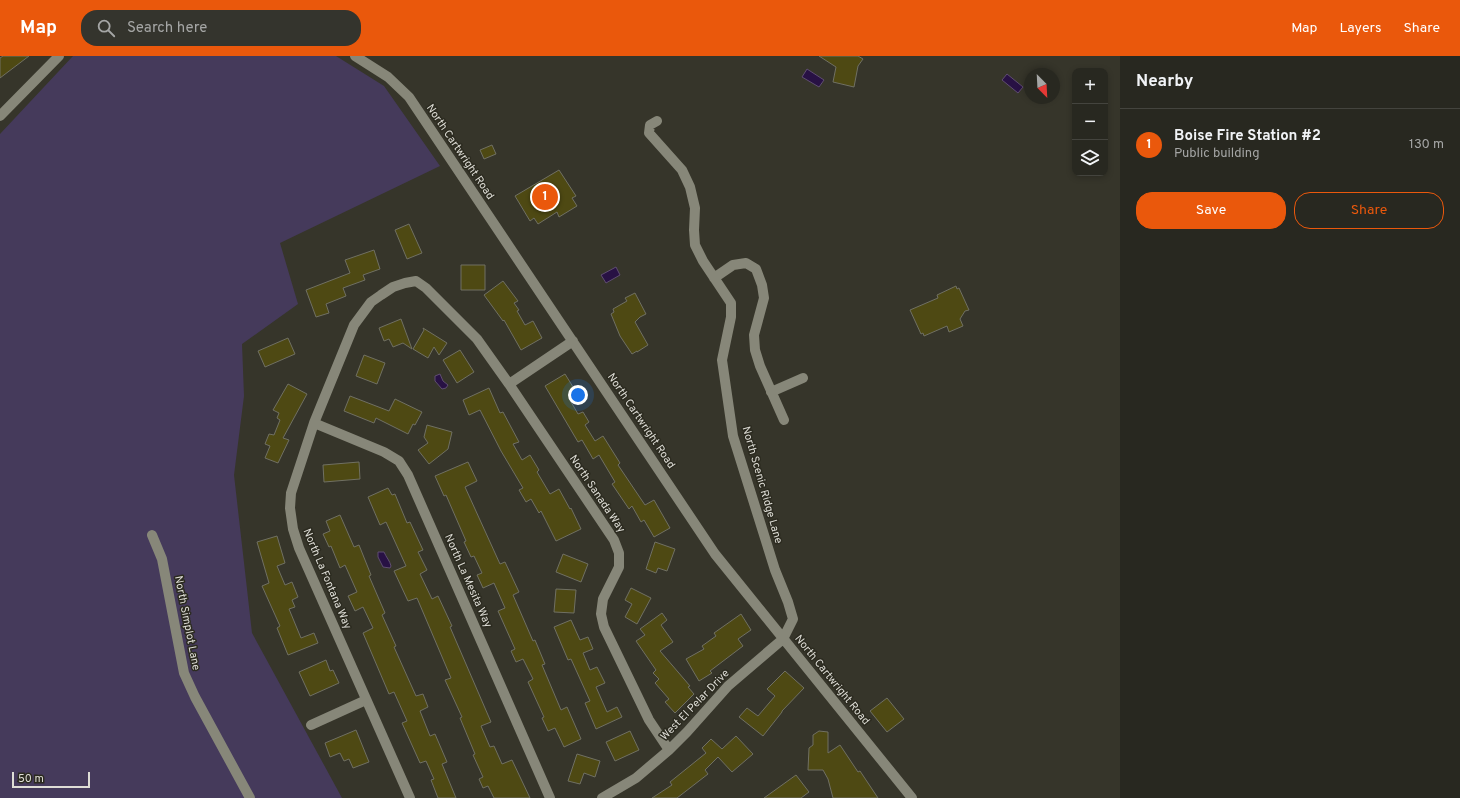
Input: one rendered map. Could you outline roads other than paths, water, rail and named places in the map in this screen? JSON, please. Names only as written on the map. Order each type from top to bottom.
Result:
[{"type":"street","points":[[0,116],[59,56]]},
{"type":"street","name":"North Cartwright Road","points":[[355,56],[388,77],[409,97],[715,554],[912,798]]},
{"type":"street","name":"North Scenic Ridge Lane","points":[[657,121],[650,125],[649,133],[682,170],[690,187],[695,208],[695,245],[703,261],[731,303],[732,317],[722,360],[733,436],[775,570],[793,619],[783,639]]},
{"type":"street","points":[[714,278],[732,265],[746,263],[756,270],[762,286],[764,298],[754,335],[755,350],[760,366],[784,420]]},
{"type":"street","name":"North Sanada Way","points":[[416,281],[426,288],[477,339],[614,540],[619,553],[619,567],[603,599],[601,614],[604,627],[649,720],[669,750]]},
{"type":"street","name":"North La Fontana Way","points":[[410,798],[299,548],[293,529],[290,508],[291,493],[314,423],[354,325],[371,302],[393,287],[416,281]]},
{"type":"street","points":[[509,384],[573,341]]},
{"type":"street","points":[[771,392],[803,378]]},
{"type":"street","name":"North La Mesita Way","points":[[314,423],[384,452],[399,461],[408,475],[550,798]]},
{"type":"street","name":"North Simplot Lane","points":[[152,535],[162,559],[184,674],[194,697],[250,798]]},
{"type":"street","name":"West El Pelar Drive","points":[[602,798],[636,778],[669,750],[728,686],[783,639]]},
{"type":"street","points":[[311,725],[366,700]]},
{"type":"place","name":"Boise Fire Station #2","points":[[545,197]]}]
